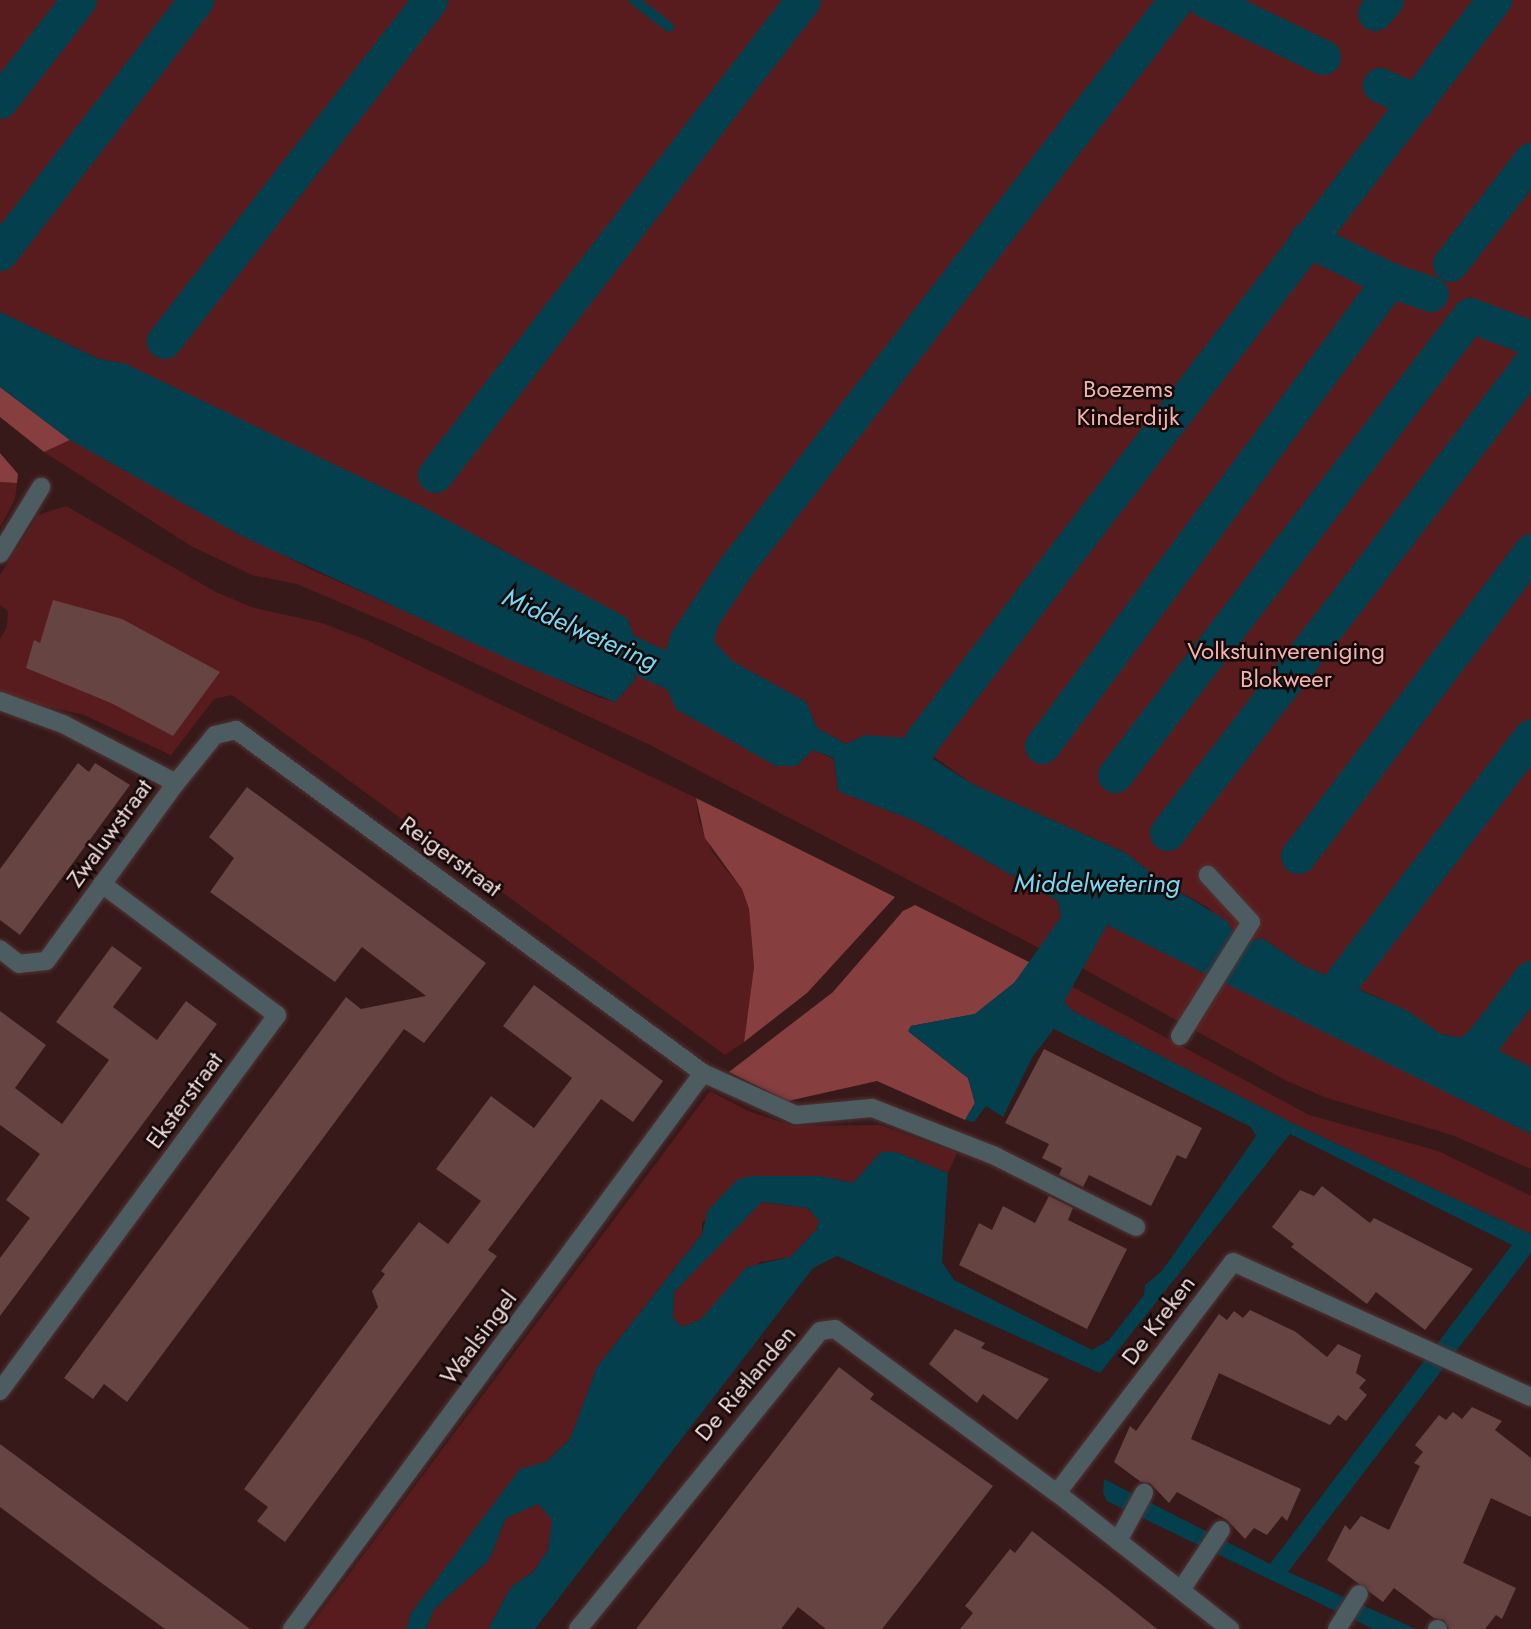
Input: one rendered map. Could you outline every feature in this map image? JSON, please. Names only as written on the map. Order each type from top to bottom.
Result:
[{"type":"street","points":[[0,554],[41,487]]},
{"type":"street","name":"Zwaluwstraat","points":[[0,701],[63,724],[176,783],[46,961],[19,964],[0,949]]},
{"type":"street","name":"Reigerstraat","points":[[176,783],[215,735],[236,730],[703,1073],[796,1115],[872,1108],[995,1156],[1136,1227]]},
{"type":"street","points":[[1181,1036],[1251,922],[1208,875]]},
{"type":"street","name":"Eksterstraat","points":[[0,1391],[277,1015],[102,884]]},
{"type":"street","name":"Waalsingel","points":[[292,1629],[703,1073]]},
{"type":"street","name":"De Kreken","points":[[1057,1493],[1233,1262],[1531,1397]]},
{"type":"street","name":"De Rietlanden","points":[[578,1629],[820,1331],[835,1329],[1057,1493]]},
{"type":"street","points":[[1057,1493],[1230,1629]]},
{"type":"street","points":[[1118,1541],[1144,1493]]},
{"type":"street","points":[[1181,1590],[1203,1561],[1221,1530]]},
{"type":"street","points":[[1338,1628],[1359,1594]]},
{"type":"green space","name":"Boezems Kinderdijk","points":[[0,0],[1531,0],[1531,1068],[1463,1100],[1531,1134],[1531,1169],[1452,1135],[1327,1098],[1287,1081],[1080,967],[1106,925],[1123,930],[1441,1089],[1476,1041],[1441,1034],[1382,999],[1300,964],[1262,938],[1251,941],[1236,936],[1210,909],[1160,880],[1126,853],[974,785],[930,754],[865,735],[846,744],[817,728],[806,702],[673,635],[733,739],[776,766],[796,766],[813,750],[834,759],[838,791],[915,821],[1058,901],[1061,917],[1041,949],[648,744],[393,625],[297,584],[252,575],[191,546],[44,452],[70,440],[308,568],[598,697],[615,702],[634,681],[637,645],[587,599],[496,546],[124,364],[99,359],[0,312]]},
{"type":"green space","points":[[0,482],[17,483],[15,500],[0,527]]},
{"type":"green space","points":[[66,506],[216,592],[251,607],[322,623],[366,640],[696,798],[699,820],[713,853],[742,889],[749,909],[754,967],[744,1042],[725,1055],[232,695],[214,699],[171,755],[84,715],[0,696],[0,639],[7,627],[8,611],[0,605],[0,575],[38,515]]},
{"type":"green space","points":[[1069,985],[1309,1115],[1438,1151],[1531,1196],[1531,1234],[1294,1124],[1073,1011],[1064,1002]]},
{"type":"green space","points":[[710,1091],[748,1111],[793,1126],[880,1125],[957,1153],[948,1173],[896,1152],[881,1152],[853,1183],[820,1176],[751,1176],[702,1223],[702,1234],[597,1367],[570,1439],[546,1462],[520,1470],[411,1613],[406,1629],[308,1629]]},
{"type":"green space","points":[[761,1202],[808,1208],[819,1221],[816,1230],[790,1257],[760,1262],[700,1320],[682,1327],[673,1318],[674,1292]]},
{"type":"green space","points":[[538,1504],[553,1520],[548,1550],[533,1572],[511,1587],[488,1629],[426,1629],[434,1609],[489,1560],[506,1518]]},
{"type":"shaded area","points":[[0,387],[70,440],[44,452],[0,417]]},
{"type":"shaded area","points":[[0,453],[18,474],[17,483],[0,482]]},
{"type":"shaded area","points":[[696,798],[895,897],[807,993],[744,1042],[754,967],[749,909],[742,889],[705,838]]},
{"type":"shaded area","points":[[915,905],[1031,963],[1014,983],[975,1014],[911,1026],[909,1032],[968,1078],[975,1103],[965,1120],[877,1081],[788,1101],[729,1072],[833,992],[903,911]]},
{"type":"water","points":[[0,312],[99,359],[126,364],[425,508],[627,618],[637,645],[634,681],[615,702],[515,662],[240,535],[70,440],[0,387]]},
{"type":"water","points":[[906,345],[720,618],[714,641],[732,661],[806,702],[817,728],[846,744],[865,735],[923,739],[933,759],[974,785],[1126,853],[1160,880],[1227,921],[1236,936],[1251,941],[1262,938],[1300,964],[1406,1010],[1441,1034],[1482,1042],[1531,1067],[1531,1134],[1107,925],[1064,1002],[1073,1011],[1294,1124],[1531,1234],[1531,1253],[1288,1572],[1416,1629],[1373,1629],[1107,1501],[1103,1493],[1104,1479],[1270,1564],[1512,1245],[1290,1134],[1100,1373],[837,1256],[813,1268],[535,1629],[488,1629],[511,1587],[533,1572],[548,1550],[552,1520],[538,1504],[506,1518],[489,1560],[434,1609],[426,1629],[406,1629],[411,1613],[520,1469],[546,1462],[570,1439],[597,1367],[702,1234],[708,1210],[737,1180],[751,1176],[820,1176],[853,1183],[881,1152],[896,1152],[948,1173],[942,1262],[954,1280],[1092,1350],[1109,1340],[1144,1295],[1145,1285],[1162,1271],[1256,1136],[1251,1127],[1054,1029],[1033,1056],[1003,1117],[986,1106],[974,1122],[965,1120],[975,1103],[968,1078],[908,1031],[911,1026],[975,1014],[1014,983],[1061,917],[1058,901],[915,821],[838,791],[834,758],[813,750],[796,766],[776,766],[676,709],[666,687],[673,635],[687,640]],"holes":[[[762,1202],[808,1208],[819,1221],[816,1230],[790,1257],[747,1267],[700,1320],[682,1327],[673,1318],[674,1292]]]},
{"type":"building","points":[[53,600],[122,619],[220,672],[173,736],[111,703],[26,668],[34,640],[40,643]]},
{"type":"building","points":[[78,763],[89,772],[95,763],[130,785],[20,935],[0,920],[0,869]]},
{"type":"building","points":[[247,787],[486,963],[424,1043],[404,1029],[127,1402],[104,1384],[93,1399],[64,1378],[346,997],[361,1009],[426,996],[362,947],[335,982],[210,892],[234,858],[209,837]]},
{"type":"building","points":[[112,946],[142,968],[113,1007],[157,1040],[186,1001],[217,1024],[0,1316],[0,1258],[30,1218],[6,1200],[40,1154],[0,1125],[0,1011],[46,1045],[15,1088],[62,1124],[109,1060],[56,1022]]},
{"type":"building","points":[[534,985],[663,1081],[633,1122],[601,1099],[488,1250],[497,1256],[285,1542],[257,1521],[268,1507],[244,1489],[378,1307],[372,1291],[385,1274],[381,1271],[419,1222],[448,1244],[481,1201],[436,1169],[491,1096],[534,1128],[572,1078],[503,1026]]},
{"type":"building","points":[[1044,1049],[1202,1128],[1186,1159],[1177,1155],[1151,1206],[1089,1175],[1083,1187],[1059,1175],[1062,1168],[1042,1158],[1049,1144],[1005,1123]]},
{"type":"building","points":[[1322,1186],[1370,1223],[1374,1218],[1473,1269],[1425,1330],[1376,1292],[1367,1304],[1291,1247],[1294,1244],[1272,1227],[1300,1190],[1314,1196]]},
{"type":"building","points":[[1049,1196],[1073,1208],[1068,1220],[1127,1249],[1087,1329],[959,1265],[979,1223],[992,1230],[1003,1206],[1035,1223]]},
{"type":"building","points":[[1250,1310],[1296,1332],[1327,1357],[1338,1344],[1361,1355],[1356,1373],[1366,1380],[1359,1388],[1367,1395],[1346,1421],[1338,1415],[1330,1425],[1219,1373],[1191,1439],[1301,1489],[1287,1521],[1282,1516],[1267,1535],[1254,1528],[1245,1539],[1227,1520],[1177,1492],[1169,1503],[1150,1483],[1141,1482],[1114,1462],[1130,1426],[1136,1431],[1219,1314],[1227,1320],[1234,1311],[1243,1318]]},
{"type":"building","points":[[955,1329],[985,1343],[981,1348],[1049,1379],[1017,1420],[983,1394],[977,1403],[929,1364]]},
{"type":"building","points":[[839,1367],[874,1394],[870,1399],[993,1486],[925,1574],[882,1629],[826,1629],[798,1607],[781,1629],[636,1629]]},
{"type":"building","points":[[1472,1407],[1502,1421],[1495,1430],[1531,1458],[1531,1517],[1491,1498],[1463,1563],[1516,1588],[1502,1619],[1496,1615],[1485,1629],[1449,1629],[1444,1620],[1434,1618],[1394,1588],[1383,1602],[1327,1560],[1345,1525],[1350,1530],[1361,1516],[1389,1530],[1420,1466],[1414,1463],[1423,1452],[1415,1445],[1439,1415],[1446,1420],[1453,1412],[1462,1419]]},
{"type":"building","points":[[0,1444],[250,1629],[165,1629],[96,1579],[0,1507]]},
{"type":"building","points":[[1032,1531],[1157,1629],[960,1629],[973,1613],[965,1606],[1010,1549],[1015,1553]]},
{"type":"waterway","points":[[0,101],[79,0]]},
{"type":"waterway","points":[[0,253],[196,0]]},
{"type":"waterway","points":[[164,341],[430,0]]},
{"type":"waterway","points":[[634,0],[669,27]]},
{"type":"waterway","points":[[435,475],[803,0]]},
{"type":"waterway","points":[[677,674],[687,640],[734,569],[1176,0]]},
{"type":"waterway","points":[[1205,0],[1323,57]]},
{"type":"waterway","points":[[1375,13],[1386,0]]},
{"type":"waterway","points":[[902,776],[923,739],[1494,0]]},
{"type":"waterway","points":[[1380,85],[1416,102]]},
{"type":"waterway","points":[[1450,264],[1531,160]]},
{"type":"waterway","points":[[1307,239],[1390,280],[1431,294]]},
{"type":"waterway","points":[[1042,746],[1390,280]]},
{"type":"waterway","points":[[1115,775],[1470,315],[1531,338]]},
{"type":"waterway","points":[[1167,833],[1531,363]]},
{"type":"waterway","points":[[1298,856],[1531,551]]},
{"type":"waterway","name":"Middelwetering","points":[[592,636],[707,688]]},
{"type":"waterway","points":[[1328,999],[1531,736]]},
{"type":"waterway","points":[[1453,1066],[1482,1042],[1531,978]]},
{"type":"park label","name":"Volkstuinvereniging Blokweer","points":[[1286,665]]}]
